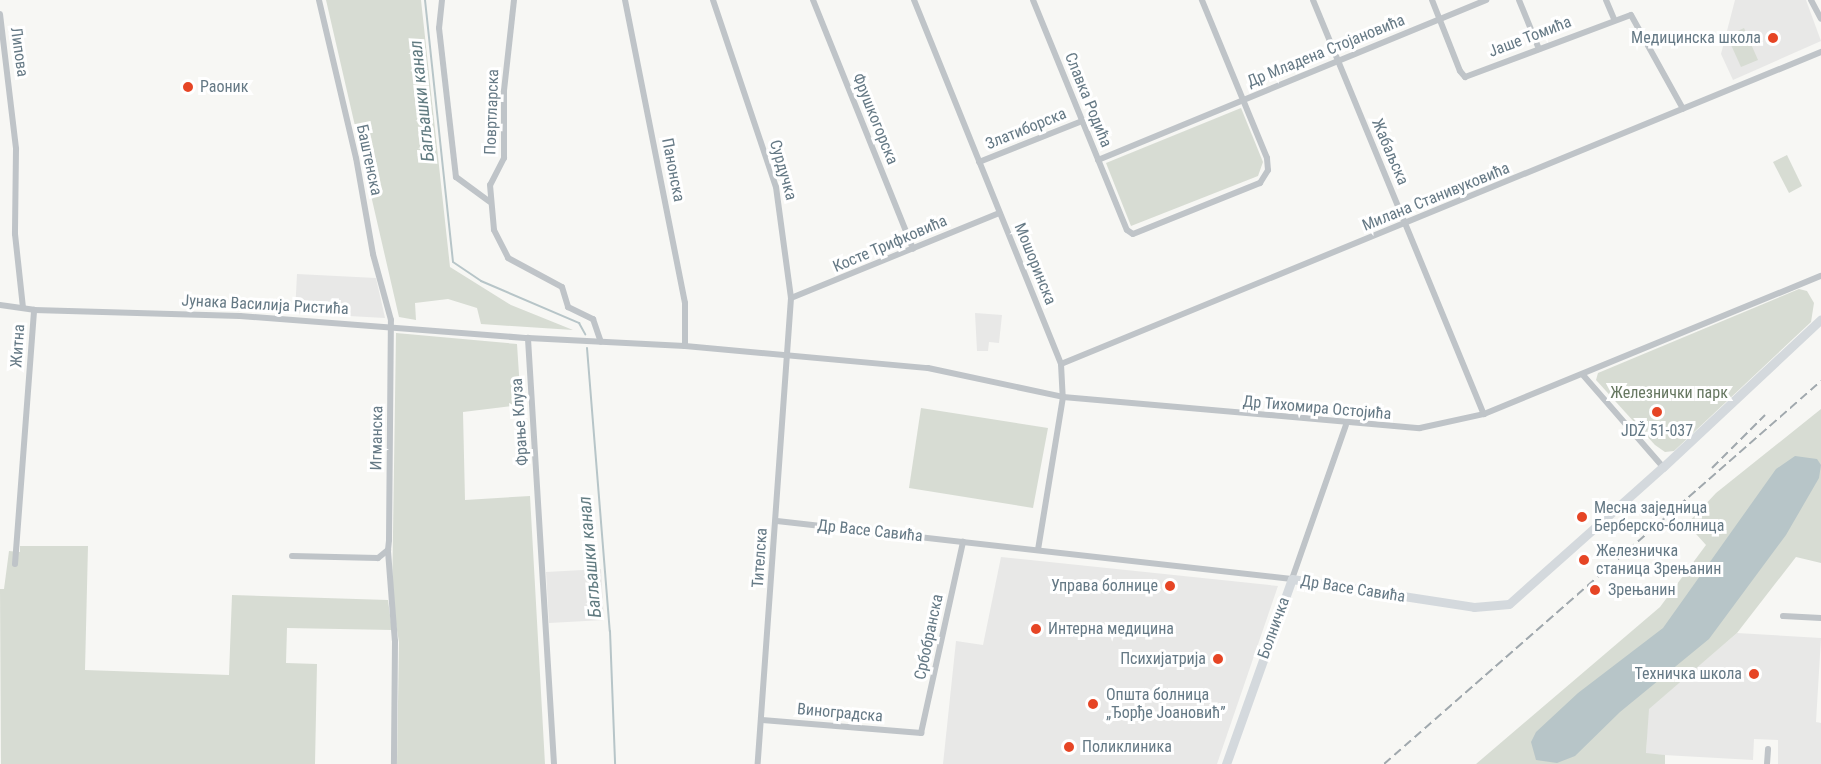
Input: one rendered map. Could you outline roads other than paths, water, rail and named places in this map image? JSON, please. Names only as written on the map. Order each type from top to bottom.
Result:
[{"type":"street","name":"Баштенска","points":[[319,0],[392,326]]},
{"type":"street","points":[[442,0],[439,28],[456,177],[490,203]]},
{"type":"street","name":"Повртларска","points":[[479,193],[490,185],[504,158],[504,91],[514,0]]},
{"type":"street","name":"Панонска","points":[[625,0],[684,303],[685,346]]},
{"type":"street","name":"Сурдучка","points":[[713,0],[776,187],[791,298],[787,354]]},
{"type":"street","name":"Фрушкогорска","points":[[813,0],[913,249]]},
{"type":"street","name":"Мошоринска","points":[[914,0],[1061,364],[1063,397],[1038,550]]},
{"type":"street","name":"Славка Родића","points":[[1033,0],[1119,210]]},
{"type":"street","points":[[1202,0],[1243,100]]},
{"type":"street","name":"Жабаљска","points":[[1312,0],[1484,414]]},
{"type":"street","points":[[1432,0],[1440,19]]},
{"type":"street","name":"Др Младена Стојановића","points":[[1098,160],[1486,0]]},
{"type":"street","points":[[1519,0],[1539,49]]},
{"type":"street","points":[[1606,0],[1614,19],[1629,14],[1635,17],[1683,109]]},
{"type":"street","points":[[1811,0],[1821,20]]},
{"type":"street","name":"Липова","points":[[0,14],[16,149],[15,234],[23,308]]},
{"type":"street","name":"Јаше Томића","points":[[1440,19],[1465,76],[1614,19]]},
{"type":"street","name":"Милана Станивуковића","points":[[1061,364],[1821,52]]},
{"type":"street","name":"Др Младена Стојановића","points":[[1119,210],[1127,230],[1137,233],[1264,180],[1267,158],[1243,100]]},
{"type":"street","name":"Златиборска","points":[[979,162],[1082,121]]},
{"type":"street","name":"Повртларска","points":[[490,185],[494,230],[504,252],[520,267],[562,287],[568,307],[593,319],[601,342]]},
{"type":"street","name":"Косте Трифковића","points":[[791,298],[999,213]]},
{"type":"street","name":"Др Тихомира Остојића","points":[[787,354],[928,368],[1063,397],[1346,425],[1420,428],[1484,414],[1821,276]]},
{"type":"street","name":"Јунака Василија Ристића","points":[[0,305],[34,310],[240,316],[528,338]]},
{"type":"street","name":"Житна","points":[[15,564],[34,310]]},
{"type":"street","name":"Др Васе Савића","points":[[777,521],[1292,579],[1474,607],[1505,605],[1663,467],[1821,319]]},
{"type":"street","name":"Игманска","points":[[392,326],[388,550],[395,641],[394,764]]},
{"type":"street","points":[[528,338],[787,354]]},
{"type":"street","name":"Фрање Клуза","points":[[528,338],[554,764]]},
{"type":"street","name":"Тителска","points":[[758,764],[777,521],[787,354]]},
{"type":"street","points":[[1583,375],[1663,467]]},
{"type":"street","name":"Болничка","points":[[1226,764],[1346,425]]},
{"type":"street","name":"Србобранска","points":[[917,734],[923,730],[963,542]]},
{"type":"street","points":[[292,556],[378,558],[388,550]]},
{"type":"street","points":[[1783,616],[1821,618]]},
{"type":"street","name":"Виноградска","points":[[762,720],[917,734]]},
{"type":"street","points":[[1767,764],[1768,749]]},
{"type":"waterway","name":"Багљашки канал","points":[[425,0],[453,262],[481,281],[579,323],[585,334]]},
{"type":"waterway","name":"Багљашки канал","points":[[587,348],[610,631],[615,764]]},
{"type":"railway","points":[[1384,764],[1821,381]]},
{"type":"railway","points":[[1712,468],[1765,415]]},
{"type":"place","name":"Медицинска школа","points":[[1773,38]]},
{"type":"place","name":"Раоник","points":[[188,87]]},
{"type":"place","name":"JDŽ 51-037","points":[[1657,412]]},
{"type":"place","name":"Месна заједница Берберско-болница","points":[[1582,517]]},
{"type":"place","name":"Железничка станица Зрењанин","points":[[1584,560]]},
{"type":"place","name":"Управа болнице","points":[[1170,586]]},
{"type":"place","name":"Зрењанин","points":[[1595,590]]},
{"type":"place","name":"Интерна медицина","points":[[1036,629]]},
{"type":"place","name":"Психијатрија","points":[[1218,659]]},
{"type":"place","name":"Техничка школа","points":[[1754,674]]},
{"type":"place","name":"Општа болница „Ђорђе Јоановић”","points":[[1093,704]]},
{"type":"place","name":"Поликлиника","points":[[1069,747]]},
{"type":"park label","name":"Железнички парк","points":[[1669,393]]}]
